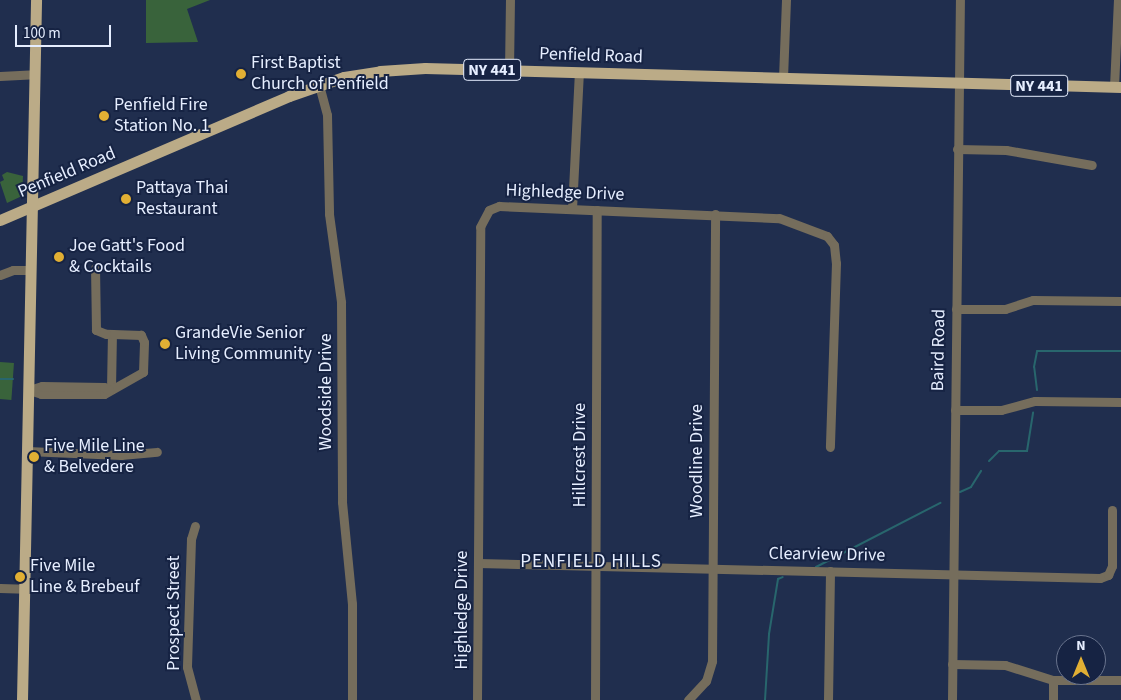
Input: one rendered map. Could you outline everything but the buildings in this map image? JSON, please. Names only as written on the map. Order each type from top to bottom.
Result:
[{"type":"main road","points":[[22,700],[36,0]]},
{"type":"main road","name":"Penfield Road","points":[[0,220],[319,85],[357,74],[396,69],[509,70],[958,85],[1118,87]]},
{"type":"street","points":[[509,70],[510,0]]},
{"type":"street","points":[[783,78],[786,0]]},
{"type":"street","name":"Baird Road","points":[[952,700],[960,0]]},
{"type":"street","points":[[1118,0],[1118,87]]},
{"type":"street","points":[[572,209],[579,73]]},
{"type":"street","points":[[0,76],[34,74]]},
{"type":"street","name":"Woodside Drive","points":[[319,85],[327,115],[329,214],[341,302],[342,502],[352,604],[352,700]]},
{"type":"street","points":[[957,149],[1006,150],[1092,165]]},
{"type":"street","name":"Highledge Drive","points":[[478,700],[482,219],[489,210],[499,206],[778,218],[823,234],[833,242],[836,263],[830,447]]},
{"type":"street","name":"Hillcrest Drive","points":[[595,700],[597,210]]},
{"type":"street","name":"Woodline Drive","points":[[688,700],[706,681],[712,661],[715,214]]},
{"type":"street","points":[[29,390],[41,394],[104,394],[127,382],[144,370],[143,338],[128,334],[102,334],[94,326],[95,268]]},
{"type":"street","points":[[0,275],[12,270],[30,270]]},
{"type":"street","points":[[956,309],[1006,308],[1033,300],[1121,300]]},
{"type":"street","points":[[110,390],[112,334]]},
{"type":"street","points":[[954,410],[1001,410],[1035,401],[1121,402]]},
{"type":"street","points":[[27,451],[121,455],[157,452]]},
{"type":"street","name":"Clearview Drive","points":[[478,563],[1105,577],[1112,566],[1112,510]]},
{"type":"street","name":"Prospect Street","points":[[195,526],[191,539],[187,667],[196,700]]},
{"type":"street","points":[[828,700],[830,571]]},
{"type":"street","points":[[0,588],[24,589]]},
{"type":"street","points":[[952,664],[1005,665],[1054,680],[1121,680]]},
{"type":"street","points":[[1053,700],[1054,680]]},
{"type":"green space","points":[[146,0],[210,0],[187,9],[198,42],[146,43]]},
{"type":"green space","points":[[7,172],[23,176],[22,196],[7,203],[0,182],[4,180],[2,175]]},
{"type":"green space","points":[[0,362],[14,363],[11,400],[0,399]]},
{"type":"waterway","points":[[1037,390],[1034,367],[1037,351],[1121,351]]},
{"type":"waterway","points":[[0,379],[13,379]]},
{"type":"waterway","points":[[989,461],[999,451],[1027,451],[1033,412]]},
{"type":"waterway","points":[[960,492],[971,487],[981,471]]},
{"type":"waterway","points":[[816,567],[940,503]]},
{"type":"waterway","points":[[765,700],[769,634],[778,579],[783,577]]},
{"type":"place","name":"First Baptist Church of Penfield","points":[[241,74]]},
{"type":"place","name":"Penfield Fire Station No. 1","points":[[104,116]]},
{"type":"place","name":"Pattaya Thai Restaurant","points":[[126,199]]},
{"type":"place","name":"Joe Gatt's Food & Cocktails","points":[[59,257]]},
{"type":"place","name":"GrandeVie Senior Living Community","points":[[165,344]]},
{"type":"place","name":"Five Mile Line & Belvedere","points":[[34,457]]},
{"type":"place","name":"Five Mile Line & Brebeuf","points":[[20,577]]},
{"type":"district","name":"PENFIELD HILLS","points":[[591,562]]}]
